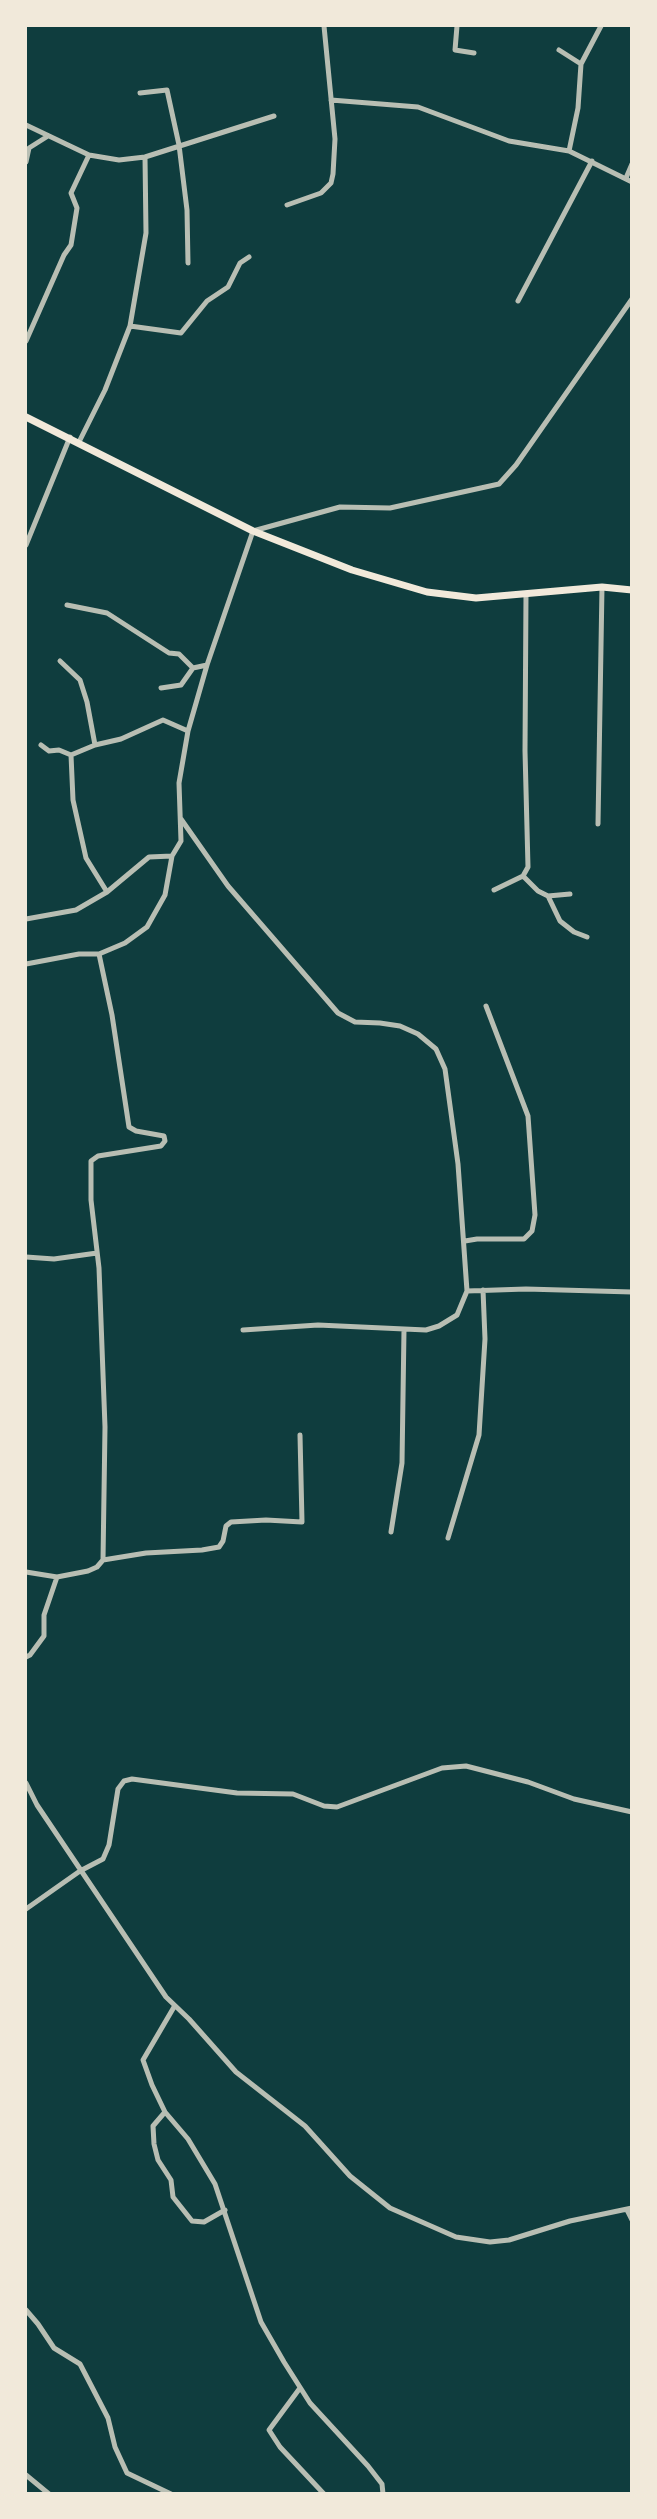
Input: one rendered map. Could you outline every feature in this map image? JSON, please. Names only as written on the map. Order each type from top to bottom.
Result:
[{"type":"main road","points":[[26,417],[70,437],[253,531],[352,570],[427,592],[476,598],[602,586],[632,590]]},
{"type":"street","points":[[287,205],[317,196],[331,183],[333,174],[335,139],[324,26]]},
{"type":"street","points":[[457,26],[455,50],[474,53]]},
{"type":"street","points":[[569,151],[578,108],[581,64],[601,26]]},
{"type":"street","points":[[559,50],[581,64]]},
{"type":"street","points":[[140,93],[166,90],[179,145],[187,210],[188,263]]},
{"type":"street","points":[[331,100],[418,107],[508,141],[569,151],[632,182]]},
{"type":"street","points":[[26,125],[89,155],[119,160],[145,157],[274,116]]},
{"type":"street","points":[[26,162],[29,148],[48,136]]},
{"type":"street","points":[[26,341],[64,255],[71,245],[78,208],[71,193],[89,155]]},
{"type":"street","points":[[79,442],[105,390],[130,326],[146,232],[145,157]]},
{"type":"street","points":[[518,301],[592,161]]},
{"type":"street","points":[[626,178],[632,164]]},
{"type":"street","points":[[130,326],[181,333],[207,301],[228,287],[240,262],[249,257]]},
{"type":"street","points":[[26,964],[79,954],[99,954],[125,943],[147,927],[165,896],[172,856],[181,841],[179,783],[188,731],[207,665],[253,531],[340,507],[390,508],[499,484],[516,465],[632,298]]},
{"type":"street","points":[[26,544],[70,437]]},
{"type":"street","points":[[598,824],[602,586]]},
{"type":"street","points":[[494,890],[523,876],[528,867],[525,751],[526,595]]},
{"type":"street","points":[[67,605],[107,613],[169,653],[179,654],[193,668]]},
{"type":"street","points":[[60,661],[80,680],[87,702],[95,745]]},
{"type":"street","points":[[161,688],[181,685],[193,668],[207,665]]},
{"type":"street","points":[[41,745],[49,751],[59,750],[71,754],[121,739],[163,720],[188,731]]},
{"type":"street","points":[[71,754],[73,800],[86,858],[107,892]]},
{"type":"street","points":[[181,819],[228,886],[338,1013],[355,1022],[400,1026],[418,1034],[436,1049],[445,1069],[458,1164],[465,1241],[466,1291],[457,1315],[426,1330],[318,1325],[243,1330]]},
{"type":"street","points":[[26,919],[76,910],[107,892],[149,857],[172,856]]},
{"type":"street","points":[[523,876],[538,891],[548,896],[570,894]]},
{"type":"street","points":[[548,896],[560,921],[573,932],[587,937]]},
{"type":"street","points":[[26,1572],[57,1577],[88,1571],[97,1567],[103,1560],[105,1427],[97,1253],[89,1170],[91,1161],[98,1156],[161,1146],[165,1141],[164,1136],[136,1131],[129,1127],[112,1015],[99,954]]},
{"type":"street","points":[[465,1241],[524,1239],[533,1229],[536,1215],[528,1116],[486,1006]]},
{"type":"street","points":[[26,1257],[54,1259],[97,1253]]},
{"type":"street","points":[[448,1538],[479,1435],[485,1340],[483,1290]]},
{"type":"street","points":[[466,1291],[632,1292]]},
{"type":"street","points":[[391,1532],[402,1463],[404,1330]]},
{"type":"street","points":[[103,1560],[146,1553],[219,1547],[224,1541],[226,1526],[231,1522],[266,1520],[302,1522],[300,1435]]},
{"type":"street","points":[[26,1657],[44,1636],[44,1615],[57,1577]]},
{"type":"street","points":[[26,1909],[81,1871],[103,1859],[107,1853],[118,1789],[124,1781],[132,1779],[237,1793],[292,1794],[324,1806],[337,1807],[442,1768],[466,1766],[528,1782],[574,1799],[632,1812]]},
{"type":"street","points":[[26,1783],[37,1805],[174,2007],[189,2019],[237,2072],[308,2129],[355,2181],[398,2212],[456,2236],[490,2242],[509,2240],[577,2219],[629,2209],[632,2220]]},
{"type":"street","points":[[174,2007],[143,2061],[152,2085],[165,2112],[188,2139],[215,2184],[261,2322],[310,2403],[368,2466],[382,2484],[383,2493]]},
{"type":"street","points":[[165,2112],[153,2126],[154,2144],[158,2160],[171,2180],[173,2196],[192,2221],[204,2223],[225,2210]]},
{"type":"street","points":[[26,2310],[54,2348],[80,2364],[108,2418],[115,2447],[128,2473],[171,2493]]},
{"type":"street","points":[[300,2388],[269,2430],[280,2447],[324,2493]]},
{"type":"street","points":[[26,2475],[49,2493]]}]
